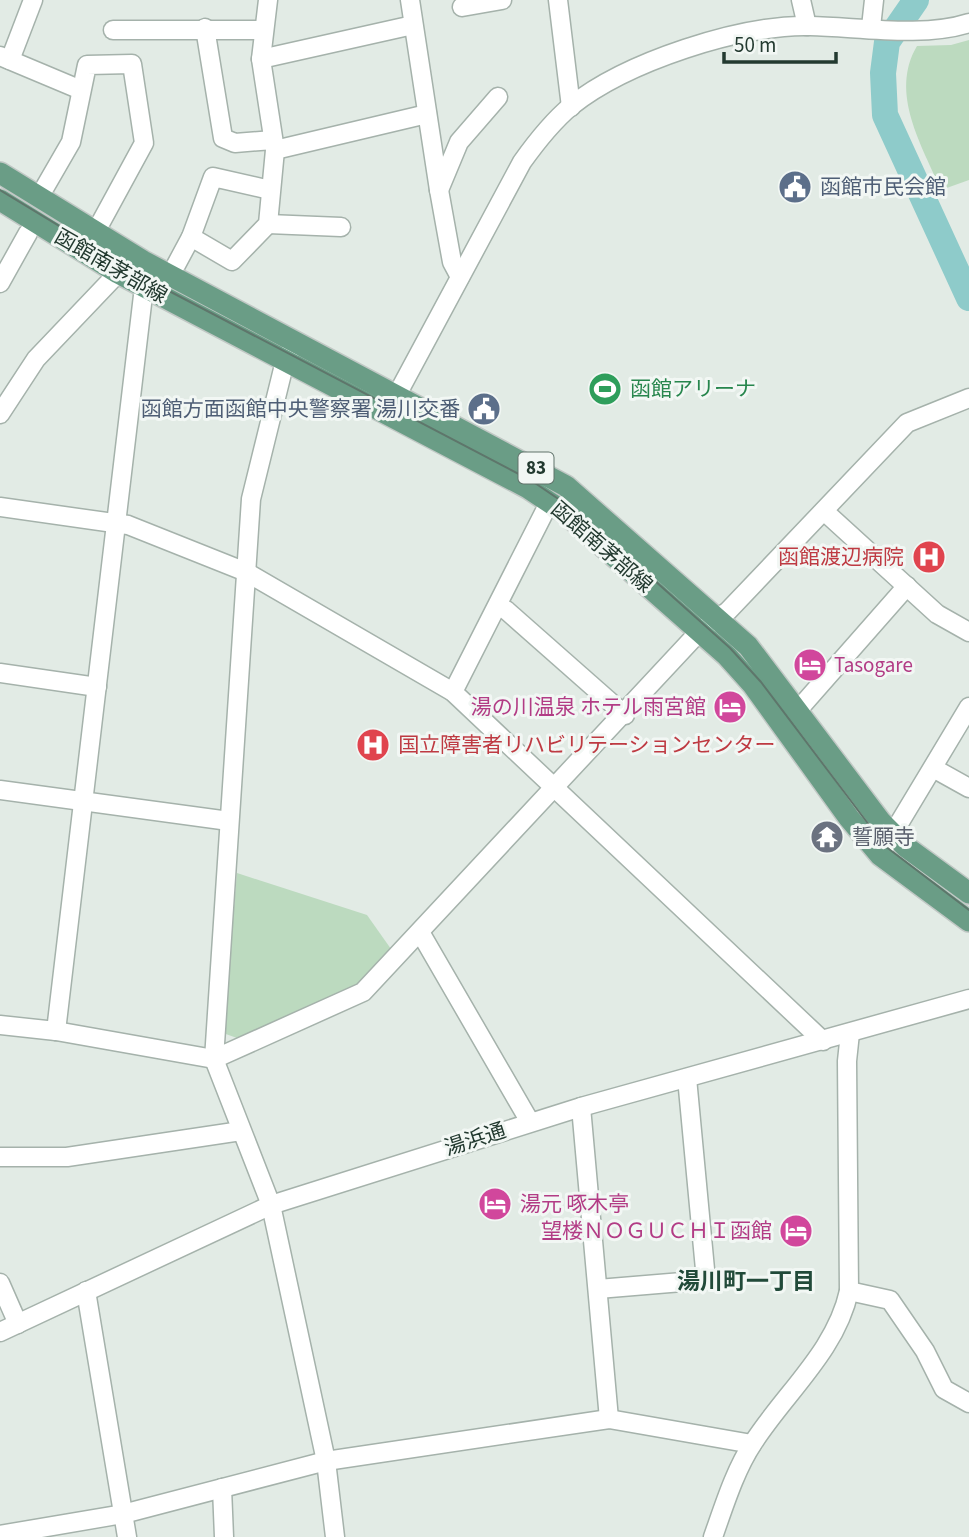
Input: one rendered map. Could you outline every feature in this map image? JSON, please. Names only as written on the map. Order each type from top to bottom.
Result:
[{"type":"main road","name":"函館南茅部線","points":[[0,173],[296,341],[566,486],[719,619],[757,656],[892,834],[969,892]]},
{"type":"main road","name":"函館南茅部線","points":[[0,200],[118,273],[550,501],[699,632],[753,685],[849,818],[880,855],[969,921]]},
{"type":"street","points":[[33,0],[5,58],[81,90]]},
{"type":"street","points":[[191,237],[232,261],[268,224],[274,145],[261,59],[268,0]]},
{"type":"street","points":[[410,0],[439,190],[452,262],[460,277]]},
{"type":"street","points":[[462,7],[502,0]]},
{"type":"street","points":[[558,0],[571,107]]},
{"type":"street","points":[[800,0],[807,26]]},
{"type":"street","points":[[874,0],[874,27]]},
{"type":"street","points":[[386,414],[522,162],[549,127],[571,107],[621,78],[710,41],[756,29],[807,26],[938,30],[969,23]]},
{"type":"street","points":[[261,59],[413,25]]},
{"type":"street","points":[[205,29],[223,138],[235,143],[274,145],[427,114]]},
{"type":"street","points":[[113,30],[264,30]]},
{"type":"street","points":[[45,187],[71,142],[87,65],[132,64],[144,143],[102,222]]},
{"type":"street","points":[[439,190],[459,142],[498,97]]},
{"type":"street","points":[[56,1031],[144,287],[167,267],[191,237],[213,177],[270,190]]},
{"type":"street","points":[[268,224],[341,227]]},
{"type":"street","points":[[0,283],[28,233]]},
{"type":"street","points":[[0,414],[36,359],[118,273]]},
{"type":"street","points":[[296,341],[285,361],[251,499],[214,1059],[271,1205],[326,1461],[335,1537]]},
{"type":"street","points":[[0,1025],[56,1031],[214,1059],[363,992],[625,715],[699,632],[719,619],[907,423],[969,398]]},
{"type":"street","points":[[453,692],[550,501]]},
{"type":"street","points":[[0,507],[117,523],[246,572],[453,692],[823,1041]]},
{"type":"street","points":[[824,511],[937,614],[969,632]]},
{"type":"street","points":[[798,710],[907,586]]},
{"type":"street","points":[[506,610],[625,715]]},
{"type":"street","points":[[0,673],[97,687]]},
{"type":"street","points":[[880,855],[969,707]]},
{"type":"street","points":[[933,768],[969,788]]},
{"type":"street","points":[[0,790],[229,821]]},
{"type":"street","points":[[420,932],[530,1122]]},
{"type":"street","name":"湯浜通","points":[[0,1332],[271,1205],[530,1122],[969,999]]},
{"type":"street","points":[[713,1537],[752,1444],[841,1322],[849,1291],[847,1061],[850,1033]]},
{"type":"street","points":[[598,1289],[706,1280],[687,1078]]},
{"type":"street","points":[[581,1107],[609,1419]]},
{"type":"street","points":[[0,1157],[67,1157],[241,1131]]},
{"type":"street","points":[[0,1283],[18,1324]]},
{"type":"street","points":[[849,1291],[890,1300],[925,1351],[944,1389],[969,1403]]},
{"type":"street","points":[[86,1292],[127,1537]]},
{"type":"street","points":[[0,1535],[123,1514],[326,1461],[609,1419],[752,1444]]},
{"type":"street","points":[[222,1488],[224,1537]]},
{"type":"green space","points":[[969,40],[969,180],[941,190],[911,119],[906,82],[909,64],[917,46],[951,45]]},
{"type":"green space","points":[[237,873],[367,915],[391,949],[360,985],[237,1038],[223,1033]]},
{"type":"waterway","points":[[916,0],[887,42],[883,73],[885,115],[969,298]]},
{"type":"tram line","points":[[0,190],[150,281],[532,481],[579,513],[730,648],[761,682],[885,846],[969,910]]},
{"type":"place","name":"函館市民会館","points":[[795,187]]},
{"type":"place","name":"函館アリーナ","points":[[605,389]]},
{"type":"place","name":"函館方面函館中央警察署 湯川交番","points":[[484,409]]},
{"type":"place","name":"函館渡辺病院","points":[[929,557]]},
{"type":"place","name":"Tasogare","points":[[810,665]]},
{"type":"place","name":"湯の川温泉 ホテル雨宮館","points":[[730,707]]},
{"type":"place","name":"国立障害者リハビリテーションセンター","points":[[373,745]]},
{"type":"place","name":"誓願寺","points":[[827,837]]},
{"type":"place","name":"湯元 啄木亭","points":[[495,1204]]},
{"type":"place","name":"望楼ＮＯＧＵＣＨＩ函館","points":[[796,1231]]},
{"type":"district","name":"湯川町一丁目","points":[[746,1281]]}]
